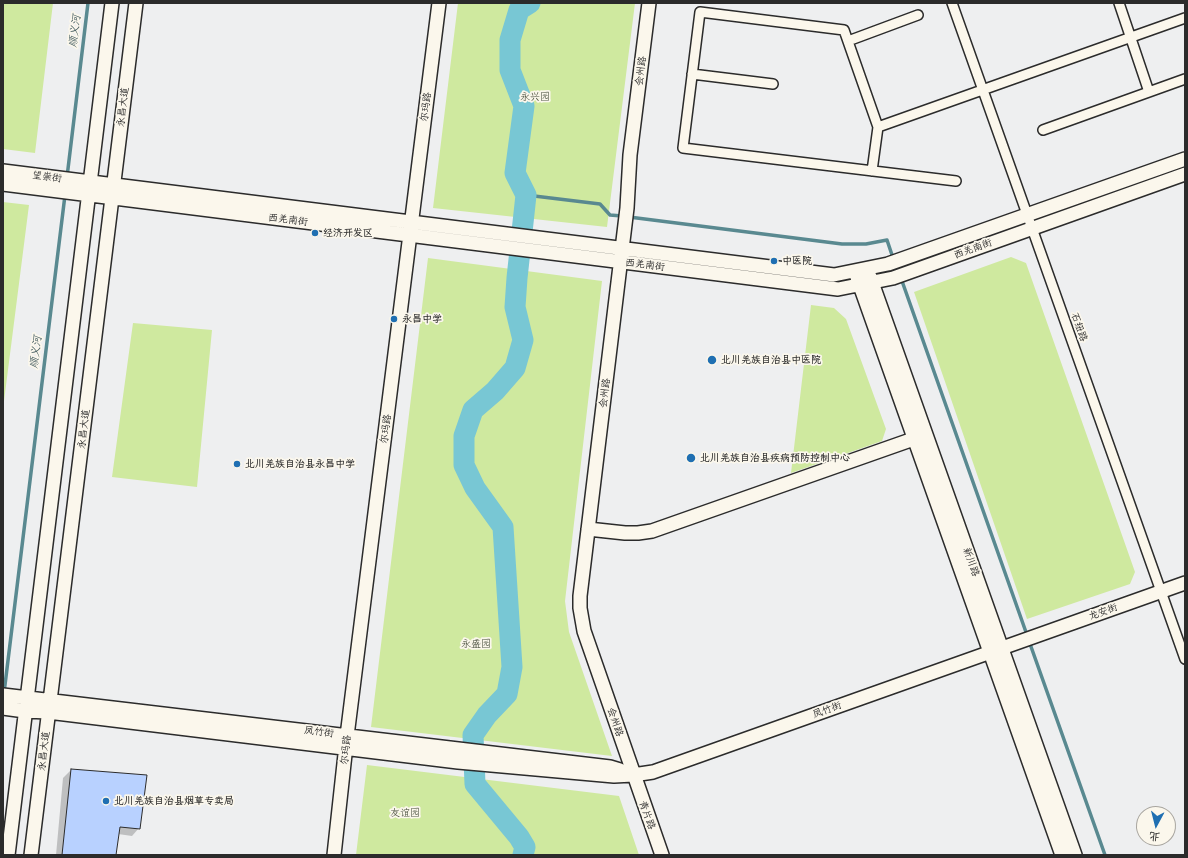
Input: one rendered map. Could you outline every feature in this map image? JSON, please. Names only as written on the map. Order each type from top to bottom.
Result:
[{"type":"main road","points":[[8,855],[83,188],[112,3]]},
{"type":"main road","name":"永昌大道","points":[[31,855],[136,3]]},
{"type":"main road","name":"尔玛路","points":[[334,855],[439,3]]},
{"type":"main road","name":"会州路","points":[[633,775],[581,619],[580,596],[622,255],[627,208],[630,155],[649,3]]},
{"type":"main road","name":"西羌南街","points":[[83,188],[499,240],[535,251],[622,255],[834,276],[904,259],[1185,159]]},
{"type":"main road","name":"望崇街","points":[[3,171],[49,184]]},
{"type":"main road","name":"西羌南街","points":[[499,240],[539,238],[622,255],[838,289],[893,278],[1185,174]]},
{"type":"main road","name":"望崇街","points":[[3,184],[49,184],[83,188]]},
{"type":"main road","name":"新川路","points":[[861,270],[996,650],[1075,855]]},
{"type":"main road","points":[[588,529],[625,533],[652,531],[920,436]]},
{"type":"main road","name":"龙安街","points":[[1020,642],[1185,583]]},
{"type":"main road","name":"凤竹街","points":[[7,709],[26,704],[50,706],[517,762],[610,767],[633,775],[653,772],[1020,642]]},
{"type":"main road","name":"新川路","points":[[996,650],[1062,855]]},
{"type":"main road","name":"凤竹街","points":[[8,695],[26,704]]},
{"type":"main road","name":"青片路","points":[[633,775],[662,855]]},
{"type":"street","name":"石纽路","points":[[952,3],[1185,659]]},
{"type":"street","points":[[1119,3],[1150,92]]},
{"type":"street","points":[[872,171],[878,127],[844,30],[700,12],[683,148],[872,171],[956,181]]},
{"type":"street","points":[[848,40],[918,15]]},
{"type":"street","points":[[878,127],[1185,18]]},
{"type":"street","points":[[692,74],[773,84]]},
{"type":"street","points":[[1043,130],[1185,79]]},
{"type":"green space","points":[[3,3],[53,3],[35,153],[3,149]]},
{"type":"green space","name":"永兴园","points":[[458,3],[635,3],[607,227],[433,208]]},
{"type":"green space","points":[[3,202],[29,205],[3,409]]},
{"type":"green space","points":[[1011,257],[1026,263],[1135,572],[1130,584],[1027,619],[914,292]]},
{"type":"green space","name":"永盛园","points":[[428,258],[602,281],[565,601],[569,632],[612,756],[371,727]]},
{"type":"green space","points":[[811,305],[834,308],[846,319],[886,429],[882,441],[791,473]]},
{"type":"green space","points":[[133,323],[212,330],[197,487],[112,477]]},
{"type":"green space","name":"友谊园","points":[[367,765],[619,796],[639,855],[356,855]]},
{"type":"building","name":"北川羌族自治县烟草专卖局","points":[[71,769],[147,775],[140,829],[120,827],[116,855],[62,855]]},
{"type":"waterway","name":"顺义河","points":[[67,177],[88,3]]},
{"type":"waterway","points":[[523,855],[525,847],[519,837],[475,784],[473,735],[487,715],[507,694],[512,667],[503,527],[475,488],[464,465],[464,436],[473,410],[495,391],[515,368],[523,340],[515,307],[526,195],[515,173],[524,106],[510,70],[510,40],[519,10],[530,3]]},
{"type":"waterway","name":"顺义河","points":[[4,693],[65,195]]},
{"type":"waterway","points":[[526,195],[600,204],[610,215],[622,216]]},
{"type":"waterway","points":[[629,217],[842,244],[866,244],[887,240],[893,258]]},
{"type":"waterway","points":[[896,264],[1027,635]]},
{"type":"waterway","points":[[1029,641],[1105,855]]},
{"type":"place","name":"经济开发区","points":[[315,233]]},
{"type":"place","name":"中医院","points":[[774,261]]},
{"type":"place","name":"永昌中学","points":[[394,319]]},
{"type":"place","name":"北川羌族自治县中医院","points":[[712,360]]},
{"type":"place","name":"北川羌族自治县疾病预防控制中心","points":[[691,458]]},
{"type":"place","name":"北川羌族自治县永昌中学","points":[[237,464]]},
{"type":"place","name":"北川羌族自治县烟草专卖局","points":[[106,801]]}]
